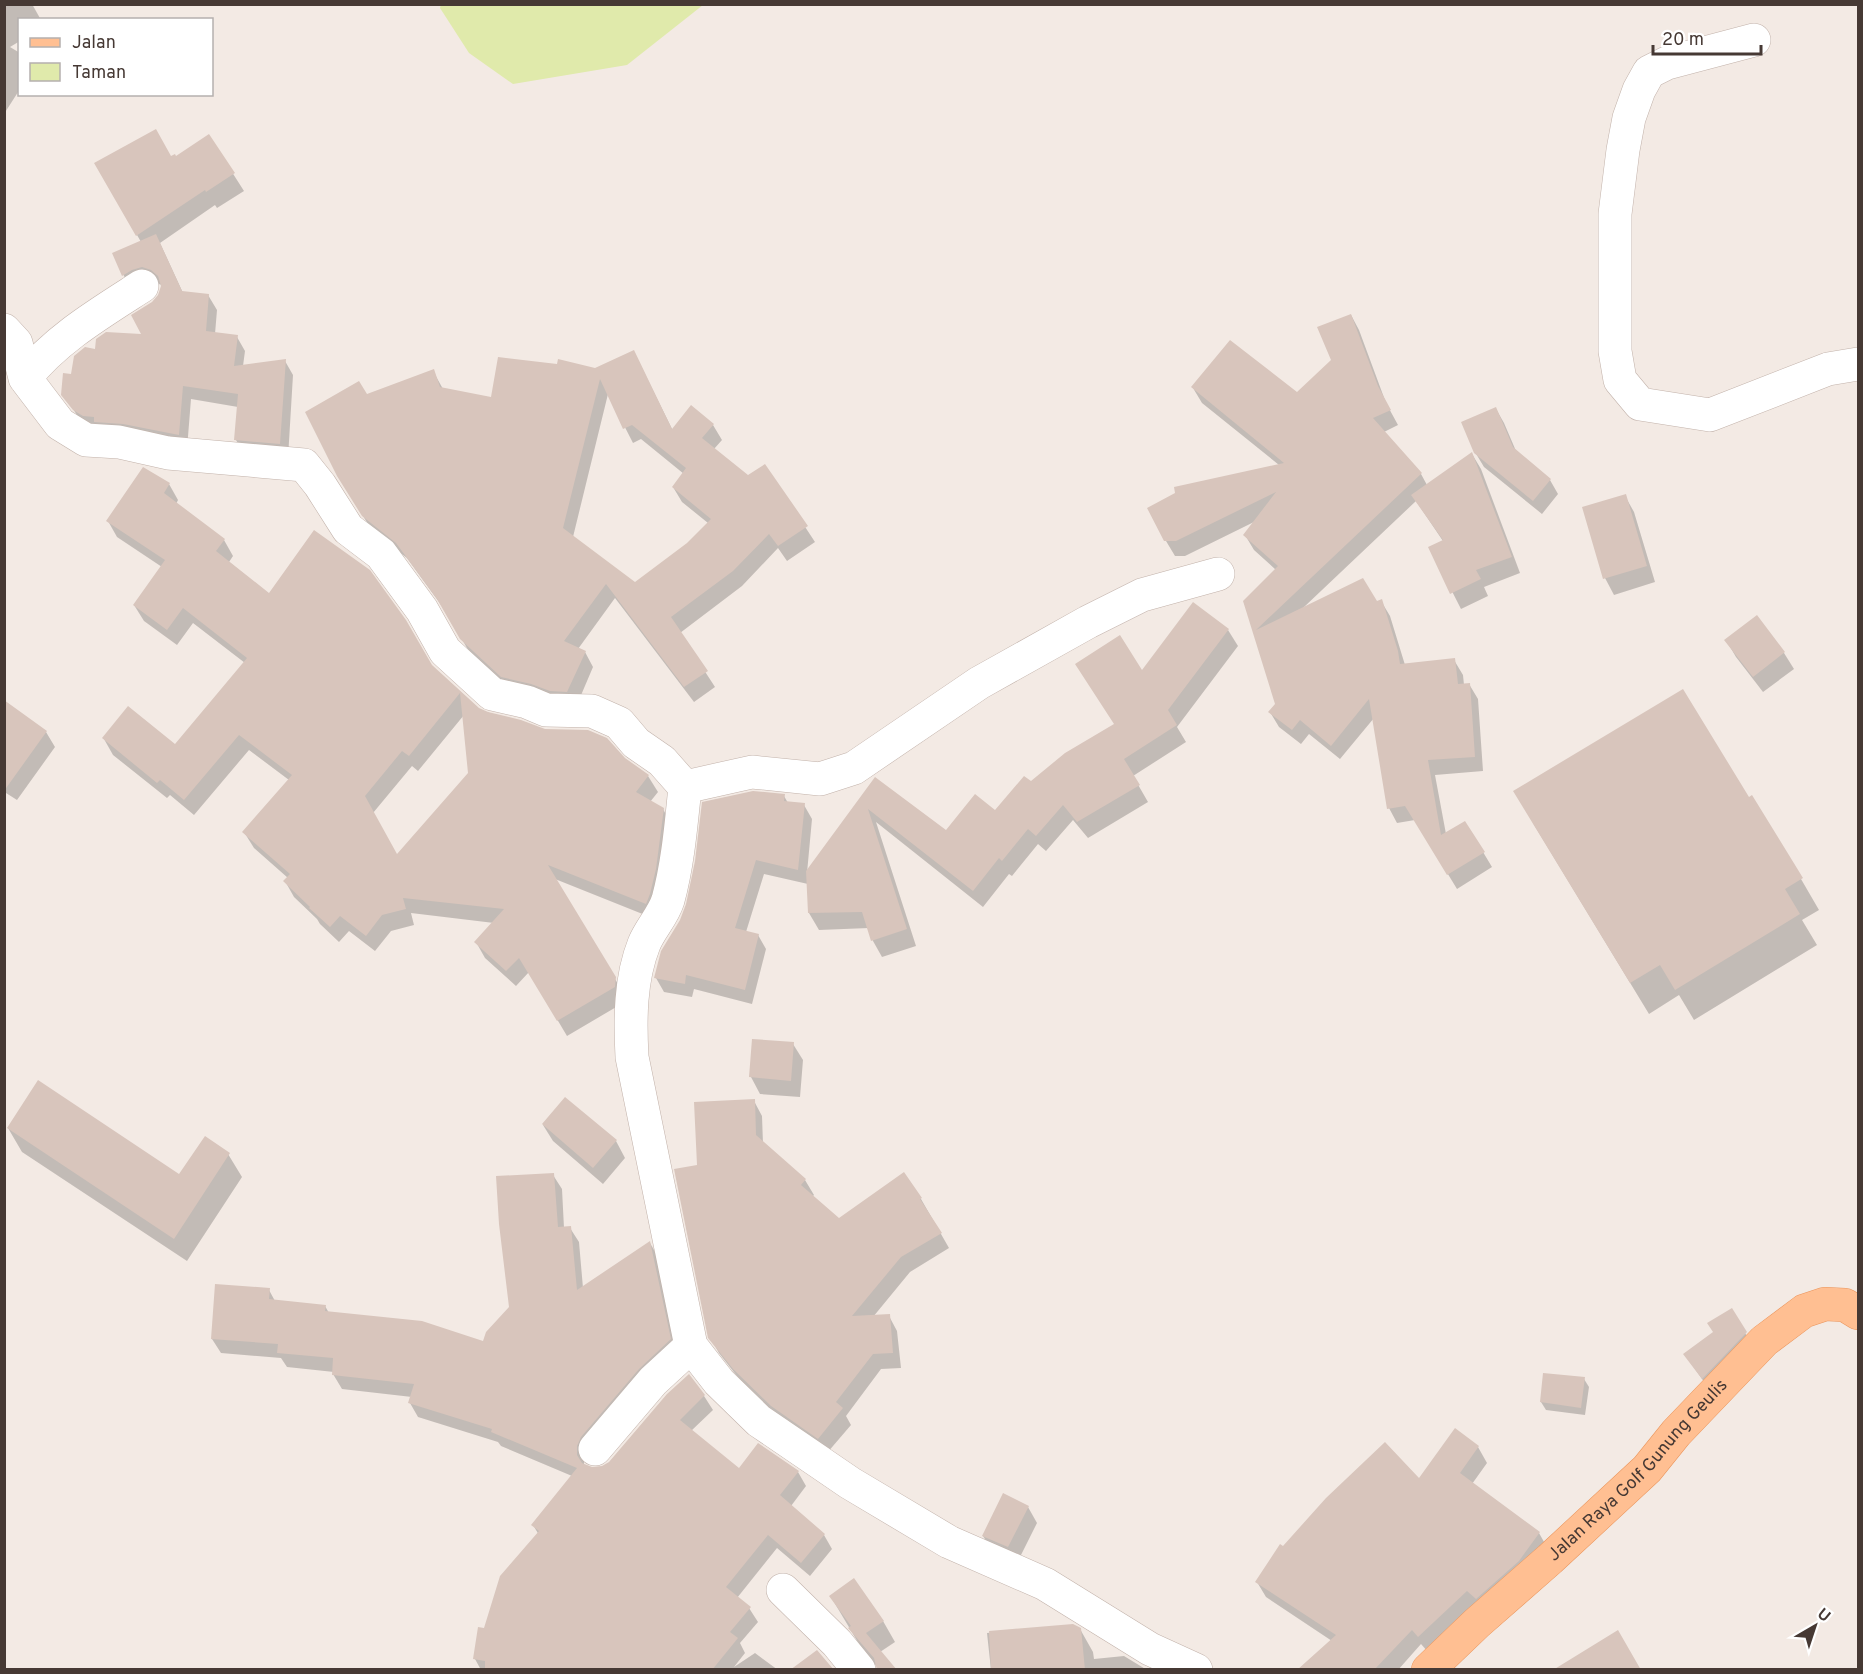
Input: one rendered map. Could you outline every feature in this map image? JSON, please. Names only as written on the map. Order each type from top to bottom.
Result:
[{"type":"main road","name":"Jalan Raya Golf Gunung Geulis","points":[[1428,1670],[1647,1469],[1676,1432],[1764,1341],[1804,1311],[1825,1304],[1845,1305],[1858,1313]]},
{"type":"street","points":[[1754,40],[1667,63],[1649,72],[1639,90],[1629,118],[1615,214],[1615,351],[1620,380],[1640,404],[1710,415],[1828,369],[1858,364]]},
{"type":"street","points":[[25,378],[57,345],[141,286]]},
{"type":"street","points":[[4,330],[16,343],[25,378],[60,424],[86,440],[119,442],[168,453],[304,465],[320,485],[348,529],[381,554],[422,610],[445,651],[492,694],[527,702],[546,710],[592,711],[619,723],[636,743],[662,761],[685,787],[677,862],[667,903],[645,942],[638,964],[631,1028],[632,1057],[691,1346],[719,1382],[759,1421],[850,1483],[949,1542],[1045,1584],[1150,1649],[1196,1670]]},
{"type":"street","points":[[685,787],[752,772],[820,779],[854,768],[979,683],[1088,622],[1142,595],[1218,574]]},
{"type":"street","points":[[595,1449],[653,1381],[691,1346]]},
{"type":"street","points":[[783,1590],[837,1643],[859,1670]]},
{"type":"green space","points":[[441,4],[703,5],[627,65],[513,84],[469,53],[440,8]]},
{"type":"building","points":[[156,129],[171,156],[175,154],[176,156],[209,134],[235,173],[136,236],[94,163]]},
{"type":"building","points":[[156,234],[182,291],[209,294],[206,331],[238,335],[234,366],[286,359],[280,444],[234,440],[238,394],[183,386],[179,435],[123,424],[94,422],[94,417],[83,416],[73,410],[61,395],[63,373],[71,374],[74,356],[85,347],[95,349],[96,339],[106,332],[141,334],[131,315],[152,302],[158,295],[161,286],[158,276],[142,267],[122,276],[112,253]]},
{"type":"building","points":[[1351,314],[1378,386],[1391,410],[1373,418],[1422,473],[1256,630],[1363,578],[1377,601],[1382,599],[1400,664],[1455,658],[1458,684],[1470,683],[1475,757],[1428,760],[1441,835],[1465,821],[1485,852],[1447,875],[1405,806],[1387,809],[1369,699],[1331,746],[1300,720],[1292,730],[1268,712],[1275,704],[1243,601],[1278,566],[1243,535],[1276,492],[1176,541],[1164,541],[1147,508],[1175,493],[1174,487],[1284,463],[1191,387],[1230,340],[1297,392],[1331,360],[1317,327]]},
{"type":"building","points":[[634,350],[672,429],[691,405],[714,424],[702,438],[748,475],[765,464],[808,526],[778,546],[769,534],[733,571],[671,617],[708,671],[684,687],[606,584],[564,641],[586,651],[567,692],[550,691],[501,677],[460,639],[437,599],[396,543],[362,516],[337,476],[305,412],[359,381],[367,394],[434,369],[440,387],[491,397],[498,357],[557,364],[558,359],[595,368]],"holes":[[[600,379],[623,429],[632,425],[686,468],[672,487],[711,519],[687,543],[635,582],[563,528]]]},
{"type":"building","points":[[1496,407],[1513,447],[1551,479],[1533,501],[1474,453],[1461,422]]},
{"type":"building","points":[[1472,452],[1512,557],[1476,570],[1481,579],[1450,594],[1428,547],[1443,540],[1411,495]]},
{"type":"building","points":[[143,467],[170,483],[164,493],[225,539],[216,551],[269,593],[314,530],[370,570],[406,620],[432,665],[479,708],[545,729],[588,730],[607,738],[625,758],[649,775],[636,792],[664,808],[656,869],[646,904],[548,865],[616,977],[615,987],[557,1021],[519,958],[506,971],[474,942],[504,909],[403,898],[406,909],[382,915],[366,936],[340,916],[330,927],[283,881],[290,874],[242,832],[292,775],[239,735],[184,800],[160,780],[157,783],[102,738],[128,706],[175,744],[247,658],[183,608],[167,630],[133,605],[165,560],[106,521]],"holes":[[[460,693],[468,773],[397,854],[365,796],[402,751],[409,756]]]},
{"type":"building","points":[[1626,494],[1647,566],[1603,579],[1582,507]]},
{"type":"building","points":[[1193,602],[1229,629],[1168,710],[1177,725],[1124,759],[1140,785],[1077,822],[1063,805],[1036,836],[1028,829],[1002,861],[999,858],[973,891],[868,809],[907,929],[871,941],[862,912],[808,913],[806,871],[875,777],[946,830],[975,794],[995,810],[1024,776],[1031,781],[1065,753],[1114,724],[1075,664],[1120,635],[1142,670]]},
{"type":"building","points":[[1757,615],[1785,652],[1753,677],[1724,640]]},
{"type":"building","points":[[1683,689],[1749,797],[1752,795],[1803,878],[1785,889],[1800,914],[1675,990],[1660,965],[1630,983],[1513,791]]},
{"type":"building","points":[[4,700],[47,731],[4,791]]},
{"type":"building","points":[[753,791],[785,794],[784,801],[805,803],[798,870],[756,860],[735,928],[759,934],[745,990],[686,975],[685,984],[654,978],[661,951],[680,920],[686,904],[695,861],[702,802]]},
{"type":"building","points":[[752,1039],[794,1042],[791,1081],[749,1077]]},
{"type":"building","points":[[38,1080],[179,1174],[205,1136],[230,1153],[174,1239],[7,1128]]},
{"type":"building","points":[[565,1097],[617,1140],[593,1168],[542,1124]]},
{"type":"building","points":[[755,1099],[756,1135],[806,1179],[801,1185],[839,1218],[904,1172],[942,1233],[901,1257],[852,1316],[890,1314],[893,1353],[873,1354],[836,1402],[843,1408],[818,1439],[771,1406],[733,1369],[708,1338],[674,1169],[697,1165],[694,1102]]},
{"type":"building","points":[[554,1173],[558,1227],[571,1226],[577,1290],[650,1241],[671,1339],[639,1369],[581,1437],[577,1446],[577,1455],[582,1463],[592,1467],[602,1466],[609,1462],[667,1394],[689,1374],[705,1395],[680,1420],[739,1468],[758,1443],[799,1471],[780,1495],[825,1534],[801,1563],[768,1535],[726,1587],[751,1607],[730,1632],[738,1638],[712,1670],[485,1670],[485,1661],[473,1659],[478,1627],[484,1628],[500,1576],[539,1531],[531,1525],[577,1468],[491,1432],[492,1429],[408,1403],[414,1384],[332,1375],[333,1358],[277,1353],[278,1344],[211,1339],[215,1284],[270,1288],[269,1299],[326,1305],[325,1311],[422,1321],[483,1341],[486,1332],[509,1307],[496,1176]]},
{"type":"building","points":[[1732,1308],[1747,1332],[1702,1379],[1683,1354],[1713,1332],[1707,1323]]},
{"type":"building","points":[[1543,1373],[1585,1377],[1581,1408],[1540,1402]]},
{"type":"building","points":[[1455,1428],[1479,1446],[1460,1473],[1540,1532],[1519,1561],[1476,1599],[1467,1591],[1418,1637],[1412,1630],[1374,1670],[1297,1670],[1336,1635],[1255,1582],[1280,1544],[1283,1546],[1326,1498],[1385,1442],[1419,1478]]},
{"type":"building","points":[[1003,1493],[1029,1506],[1008,1547],[982,1536]]},
{"type":"building","points":[[854,1578],[884,1621],[866,1633],[897,1670],[877,1670],[874,1658],[848,1628],[851,1626],[829,1596]]},
{"type":"building","points":[[1073,1624],[1081,1628],[1085,1670],[991,1670],[989,1631]]},
{"type":"building","points":[[1618,1630],[1641,1670],[1553,1670]]},
{"type":"building","points":[[817,1650],[834,1670],[790,1670]]}]
